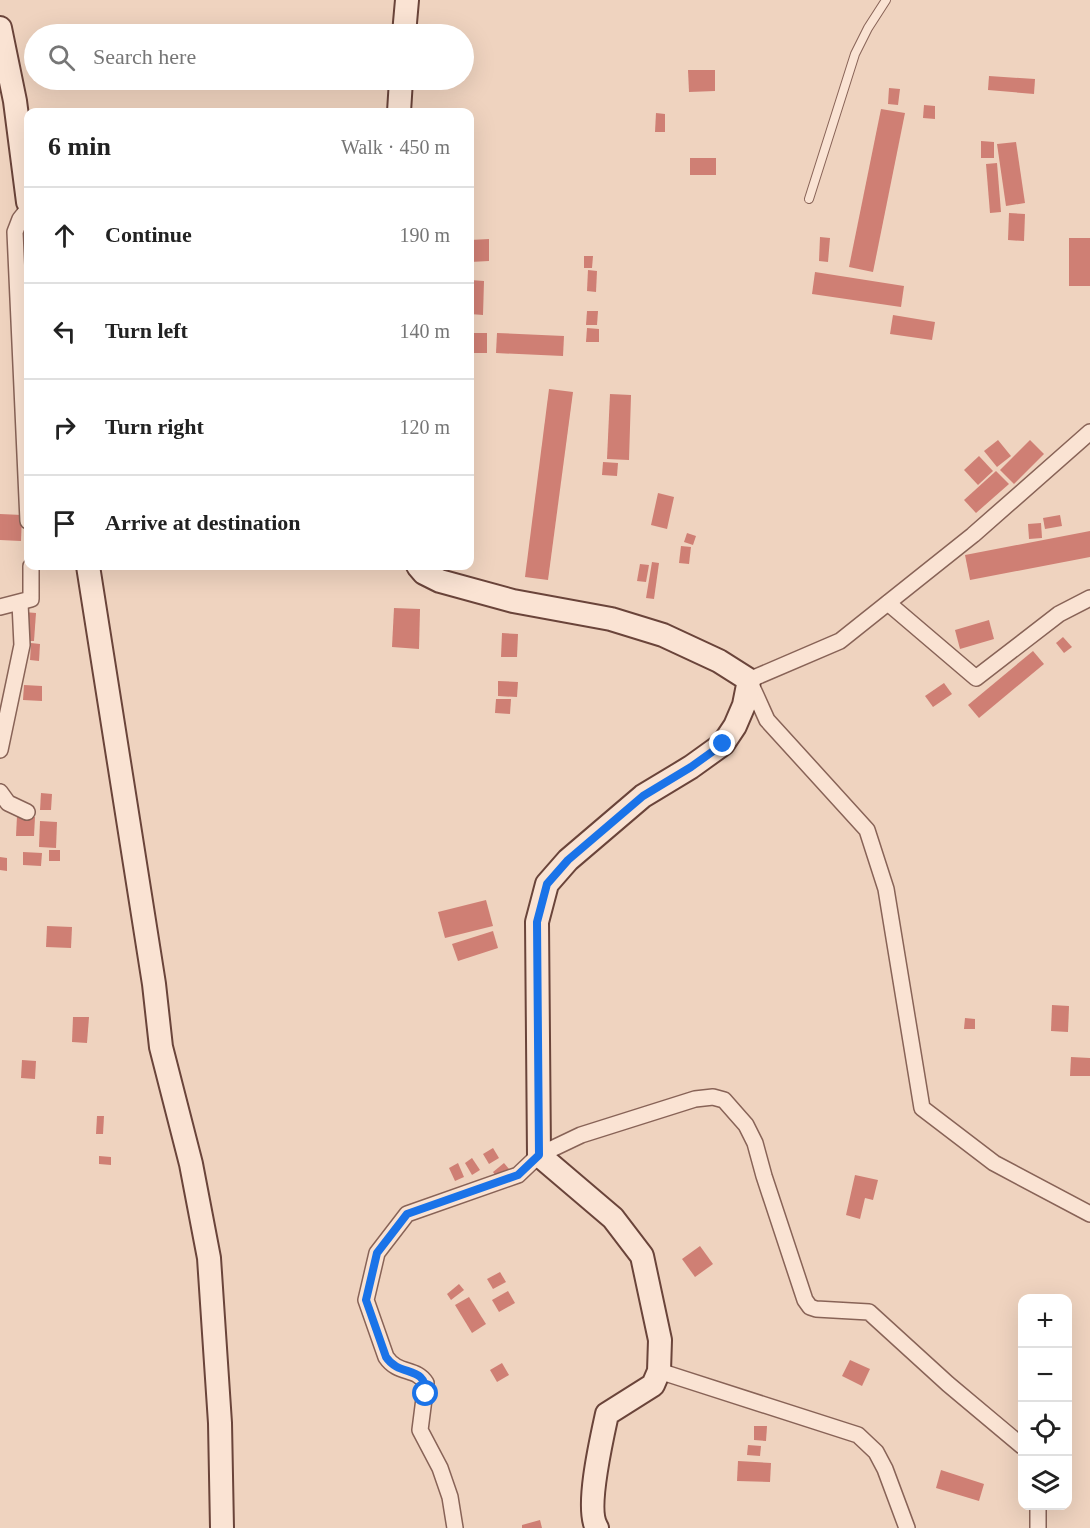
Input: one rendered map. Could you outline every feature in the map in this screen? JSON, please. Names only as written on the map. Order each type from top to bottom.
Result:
[{"type":"street","points":[[405,24],[407,0]]},
{"type":"street","points":[[0,28],[15,100],[24,171]]},
{"type":"street","points":[[399,108],[400,90]]},
{"type":"street","points":[[24,214],[15,232],[24,432]]},
{"type":"street","points":[[749,680],[840,641],[973,535],[1090,432]]},
{"type":"street","points":[[0,607],[31,599],[30,570]]},
{"type":"street","points":[[89,570],[154,984],[161,1047],[191,1164],[209,1258],[220,1423],[222,1528]]},
{"type":"street","points":[[421,570],[440,581],[513,601],[611,619],[663,635],[719,661],[749,680],[767,720],[867,830],[886,889],[922,1108],[994,1163],[1090,1214]]},
{"type":"street","points":[[888,603],[976,678],[1059,614],[1090,597]]},
{"type":"street","points":[[0,750],[22,645],[20,603]]},
{"type":"street","points":[[597,1528],[592,1521],[595,1486],[599,1446],[607,1414],[653,1385],[659,1371],[660,1340],[642,1256],[614,1218],[539,1155],[537,922],[547,884],[568,860],[643,796],[691,767],[723,744],[735,726],[744,705],[749,680]]},
{"type":"street","points":[[0,792],[8,803],[27,812]]},
{"type":"street","points":[[455,1528],[450,1497],[440,1468],[420,1430],[426,1383],[422,1376],[391,1365],[366,1300],[377,1253],[407,1214],[518,1175],[539,1155],[581,1136],[695,1099],[714,1097],[724,1100],[746,1125],[755,1143],[790,1257],[805,1300],[810,1307],[869,1312],[948,1384],[1018,1442]]},
{"type":"street","points":[[659,1371],[858,1435],[876,1452],[885,1469],[907,1528]]},
{"type":"street","points":[[1038,1510],[1038,1528]]},
{"type":"lane","points":[[809,199],[855,54],[886,0]]},
{"type":"building","points":[[688,70],[715,70],[715,91],[689,92]]},
{"type":"building","points":[[989,76],[1035,79],[1034,94],[988,90]]},
{"type":"building","points":[[889,88],[900,89],[898,105],[888,104]]},
{"type":"building","points":[[924,105],[935,106],[935,119],[923,118]]},
{"type":"building","points":[[881,109],[905,113],[873,272],[849,267]]},
{"type":"building","points":[[656,113],[665,114],[665,132],[655,132]]},
{"type":"building","points":[[981,141],[994,142],[994,158],[981,158]]},
{"type":"building","points":[[1016,142],[1025,203],[1006,206],[997,144]]},
{"type":"building","points":[[690,158],[716,158],[716,175],[690,175]]},
{"type":"building","points":[[997,163],[1001,212],[990,213],[986,164]]},
{"type":"building","points":[[1009,213],[1025,214],[1024,241],[1008,240]]},
{"type":"building","points":[[820,237],[830,238],[828,262],[819,261]]},
{"type":"building","points":[[1069,238],[1090,238],[1090,286],[1069,286]]},
{"type":"building","points":[[489,239],[489,261],[474,262],[474,240]]},
{"type":"building","points":[[584,256],[593,256],[592,268],[584,268]]},
{"type":"building","points":[[588,270],[597,271],[596,292],[587,291]]},
{"type":"building","points":[[815,272],[904,286],[901,307],[812,294]]},
{"type":"building","points":[[474,280],[484,281],[483,315],[474,314]]},
{"type":"building","points":[[587,311],[598,311],[597,325],[586,325]]},
{"type":"building","points":[[893,315],[935,322],[932,340],[890,334]]},
{"type":"building","points":[[587,328],[599,329],[599,342],[586,342]]},
{"type":"building","points":[[474,333],[487,333],[487,353],[474,353]]},
{"type":"building","points":[[497,333],[564,336],[563,356],[496,353]]},
{"type":"building","points":[[549,389],[573,392],[548,580],[525,577]]},
{"type":"building","points":[[610,394],[631,395],[629,460],[607,459]]},
{"type":"building","points":[[998,440],[1011,456],[997,467],[984,451]]},
{"type":"building","points":[[1030,440],[1044,454],[1014,484],[1000,470]]},
{"type":"building","points":[[979,456],[993,471],[978,485],[964,470]]},
{"type":"building","points":[[603,462],[618,463],[617,476],[602,475]]},
{"type":"building","points":[[996,471],[1009,484],[976,513],[964,500]]},
{"type":"building","points":[[658,493],[674,497],[667,529],[651,525]]},
{"type":"building","points":[[0,514],[22,515],[21,541],[0,540]]},
{"type":"building","points":[[1060,515],[1062,526],[1045,529],[1043,518]]},
{"type":"building","points":[[1041,523],[1042,538],[1029,539],[1028,524]]},
{"type":"building","points":[[1090,531],[1090,557],[970,580],[965,555]]},
{"type":"building","points":[[687,533],[696,536],[693,545],[684,542]]},
{"type":"building","points":[[681,546],[691,547],[689,564],[679,563]]},
{"type":"building","points":[[652,562],[659,563],[654,599],[646,598]]},
{"type":"building","points":[[640,564],[649,565],[646,582],[637,581]]},
{"type":"building","points":[[394,608],[420,609],[419,649],[392,647]]},
{"type":"building","points":[[24,612],[36,613],[34,641],[23,641]]},
{"type":"building","points":[[989,620],[994,639],[960,649],[955,630]]},
{"type":"building","points":[[502,633],[518,634],[517,657],[501,657]]},
{"type":"building","points":[[1063,637],[1072,647],[1064,653],[1056,643]]},
{"type":"building","points":[[31,643],[40,644],[39,661],[30,660]]},
{"type":"building","points":[[1033,651],[1044,664],[979,718],[968,705]]},
{"type":"building","points":[[498,681],[518,682],[517,697],[498,696]]},
{"type":"building","points":[[944,683],[952,694],[933,707],[925,696]]},
{"type":"building","points":[[24,685],[42,686],[42,701],[23,700]]},
{"type":"building","points":[[496,699],[511,699],[510,714],[495,713]]},
{"type":"building","points":[[41,793],[52,794],[51,810],[40,810]]},
{"type":"building","points":[[17,816],[35,817],[34,836],[16,836]]},
{"type":"building","points":[[40,821],[57,822],[56,848],[39,847]]},
{"type":"building","points":[[49,850],[60,850],[60,861],[49,861]]},
{"type":"building","points":[[23,852],[42,853],[41,866],[23,865]]},
{"type":"building","points":[[0,857],[7,858],[7,871],[0,870]]},
{"type":"building","points":[[486,900],[493,926],[445,938],[438,912]]},
{"type":"building","points":[[47,926],[72,927],[71,948],[46,947]]},
{"type":"building","points":[[493,931],[498,948],[458,961],[452,944]]},
{"type":"building","points":[[1052,1005],[1069,1006],[1068,1032],[1051,1031]]},
{"type":"building","points":[[73,1017],[89,1017],[87,1043],[72,1042]]},
{"type":"building","points":[[965,1018],[975,1019],[975,1029],[964,1029]]},
{"type":"building","points":[[1071,1057],[1090,1058],[1090,1076],[1070,1076]]},
{"type":"building","points":[[22,1060],[36,1061],[35,1079],[21,1078]]},
{"type":"building","points":[[97,1116],[104,1116],[103,1134],[96,1134]]},
{"type":"building","points":[[493,1148],[499,1158],[489,1164],[483,1154]]},
{"type":"building","points":[[99,1156],[111,1157],[111,1165],[99,1164]]},
{"type":"building","points":[[472,1158],[480,1170],[472,1175],[465,1163]]},
{"type":"building","points":[[458,1163],[464,1177],[455,1181],[449,1168]]},
{"type":"building","points":[[504,1163],[509,1169],[497,1178],[493,1172]]},
{"type":"building","points":[[855,1175],[878,1180],[873,1200],[865,1198],[860,1219],[846,1215]]},
{"type":"building","points":[[700,1246],[713,1264],[695,1277],[682,1259]]},
{"type":"building","points":[[500,1272],[506,1282],[493,1289],[487,1279]]},
{"type":"building","points":[[459,1284],[464,1290],[451,1300],[447,1294]]},
{"type":"building","points":[[508,1291],[515,1303],[499,1312],[492,1300]]},
{"type":"building","points":[[469,1297],[486,1324],[472,1333],[455,1305]]},
{"type":"building","points":[[850,1360],[870,1369],[862,1386],[842,1376]]},
{"type":"building","points":[[502,1363],[509,1375],[497,1382],[490,1370]]},
{"type":"building","points":[[754,1426],[767,1426],[766,1441],[754,1440]]},
{"type":"building","points":[[748,1445],[761,1446],[760,1456],[747,1455]]},
{"type":"building","points":[[738,1461],[771,1463],[770,1482],[737,1481]]},
{"type":"building","points":[[941,1470],[984,1484],[979,1501],[936,1488]]},
{"type":"building","points":[[540,1520],[542,1528],[522,1528],[522,1525]]},
{"type":"route","points":[[426,1394],[426,1383],[422,1376],[391,1365],[366,1300],[377,1253],[407,1214],[518,1175],[539,1155],[537,922],[547,884],[568,860],[643,796],[691,767],[723,744]]}]
